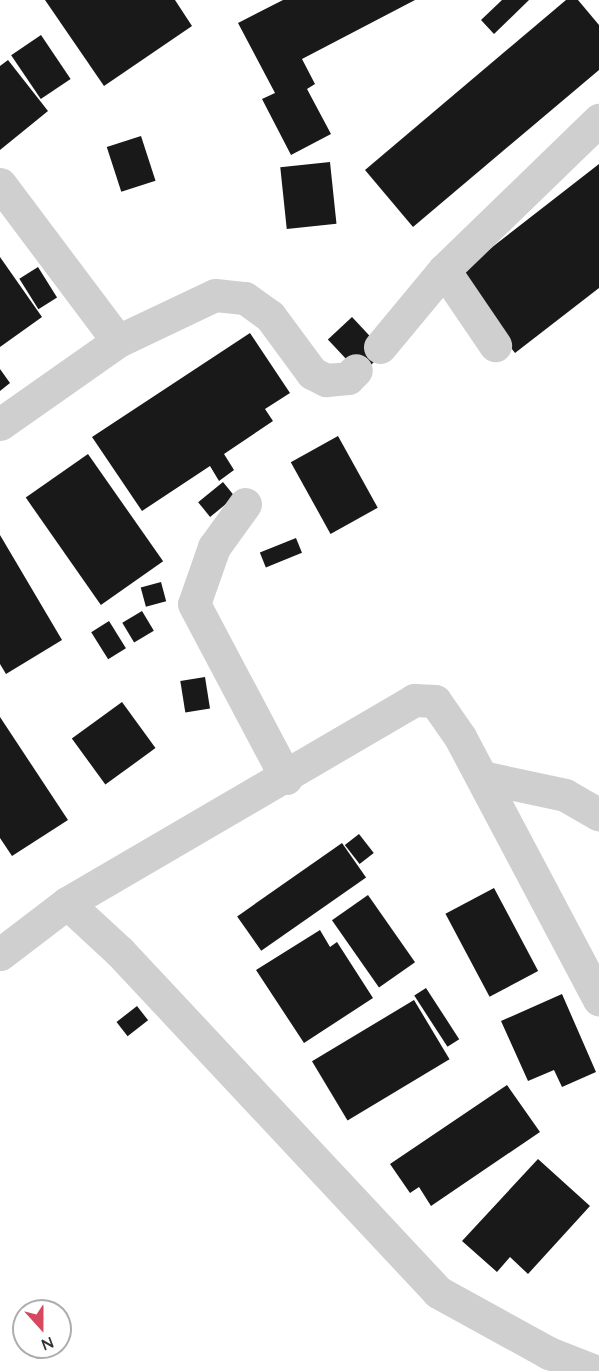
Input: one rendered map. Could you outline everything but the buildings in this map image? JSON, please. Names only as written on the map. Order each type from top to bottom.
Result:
[{"type":"street","points":[[380,347],[444,270],[599,120]]},
{"type":"street","points":[[0,184],[118,341]]},
{"type":"street","points":[[444,270],[495,345]]},
{"type":"street","points":[[0,424],[118,341],[215,295],[244,298],[270,316],[312,372],[326,380],[348,378],[356,370]]},
{"type":"street","points":[[245,504],[214,547],[194,604],[286,778]]},
{"type":"street","points":[[0,954],[67,903],[286,778],[414,700],[435,701],[482,777],[599,1000]]},
{"type":"street","points":[[482,777],[565,795],[599,815]]},
{"type":"street","points":[[67,903],[120,952],[438,1292],[549,1353],[595,1371]]}]
